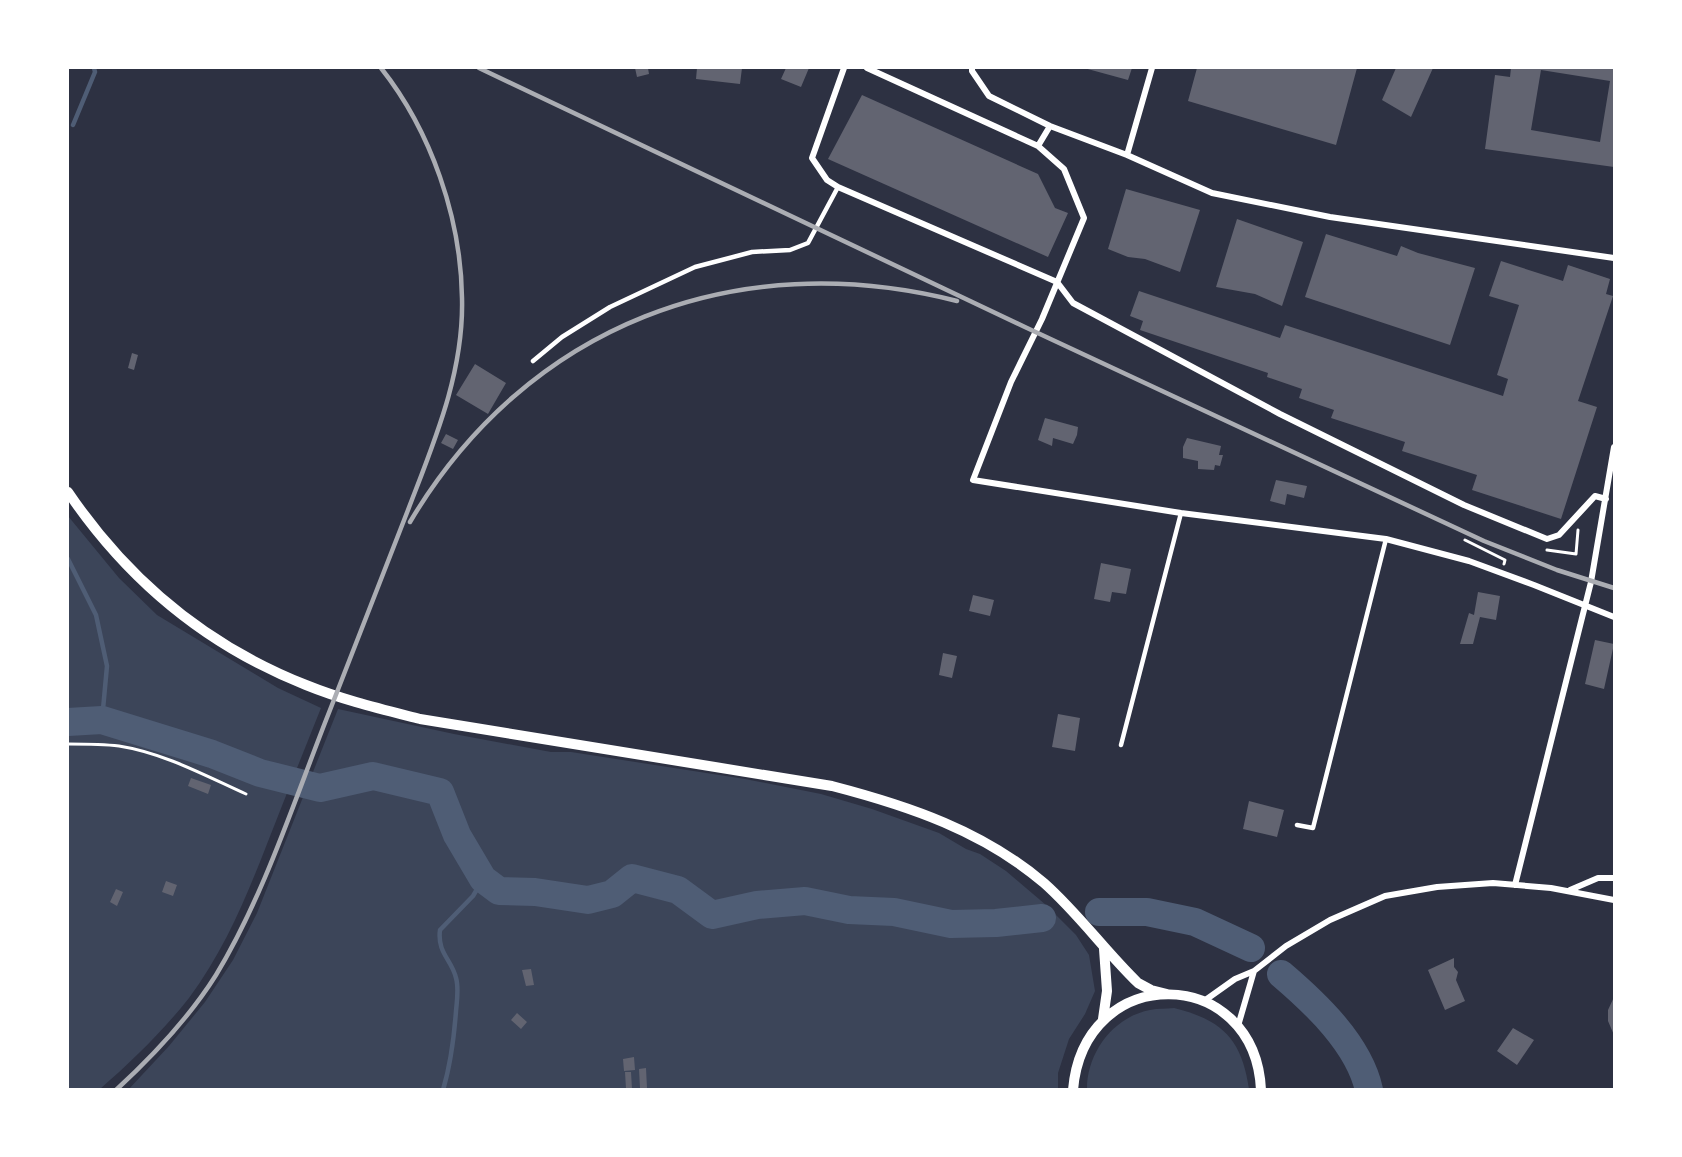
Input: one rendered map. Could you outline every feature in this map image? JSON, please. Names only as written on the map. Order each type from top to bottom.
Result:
[{"type":"street","points":[[844,68],[812,158],[827,180],[838,187],[1057,282],[1073,303],[1280,414],[1464,505],[1547,539],[1559,535],[1595,496],[1606,499]]},
{"type":"street","points":[[867,68],[1038,146],[1064,169],[1084,218],[1042,319],[1011,382],[973,480],[1181,513],[1386,539],[1469,561],[1614,617]]},
{"type":"street","points":[[972,68],[989,96],[1050,126],[1127,155],[1212,193],[1330,217],[1614,258]]},
{"type":"street","points":[[1127,155],[1152,68]]},
{"type":"street","points":[[1038,146],[1050,126]]},
{"type":"street","points":[[1515,885],[1584,606],[1614,447]]},
{"type":"street","points":[[68,492],[87,520],[158,597],[204,632],[260,665],[306,685],[360,704],[420,719],[832,786],[887,800],[971,833],[999,849],[1045,884],[1138,983],[1151,990],[1204,1001],[1223,1012],[1238,1026],[1252,1047],[1260,1071],[1261,1089]]},
{"type":"street","points":[[1569,890],[1598,878],[1614,878]]},
{"type":"street","points":[[1204,1001],[1235,980],[1254,971],[1286,946],[1330,920],[1385,896],[1437,887],[1493,883],[1569,890],[1614,900]]},
{"type":"street","points":[[1103,1019],[1107,991],[1104,948]]},
{"type":"street","points":[[1238,1026],[1254,971]]},
{"type":"street","points":[[1073,1089],[1080,1051],[1090,1034],[1103,1019],[1122,1005],[1144,997],[1167,994]]},
{"type":"lane","points":[[533,362],[561,337],[610,307],[685,271],[752,252],[790,250],[808,243],[838,187]]},
{"type":"lane","points":[[1121,745],[1181,513]]},
{"type":"lane","points":[[1297,825],[1313,828],[1386,539]]},
{"type":"path","points":[[1465,540],[1505,560],[1501,573]]},
{"type":"path","points":[[68,744],[110,745],[144,752],[166,759],[246,794]]},
{"type":"shaded area","points":[[68,516],[119,578],[157,615],[278,688],[321,708],[251,884],[213,962],[189,998],[168,1023],[100,1089],[68,1089]]},
{"type":"shaded area","points":[[338,709],[551,752],[571,752],[745,779],[821,794],[939,833],[966,849],[980,854],[1006,871],[1046,905],[1076,935],[1089,955],[1095,991],[1085,1014],[1069,1039],[1058,1073],[1058,1089],[128,1090],[169,1046],[205,1002],[233,960],[257,913]]},
{"type":"shaded area","points":[[1174,1008],[1205,1019],[1227,1035],[1241,1057],[1249,1089],[1087,1089],[1088,1076],[1097,1050],[1114,1029],[1137,1014],[1153,1009]]},
{"type":"building","points":[[635,68],[648,68],[649,74],[637,77]]},
{"type":"building","points":[[697,68],[742,68],[740,84],[696,79]]},
{"type":"building","points":[[786,68],[809,68],[801,87],[781,79]]},
{"type":"building","points":[[1084,68],[1132,68],[1128,80]]},
{"type":"building","points":[[1197,68],[1357,68],[1336,145],[1188,101]]},
{"type":"building","points":[[1396,68],[1433,68],[1411,117],[1382,100]]},
{"type":"building","points":[[1511,68],[1614,68],[1614,167],[1485,149],[1495,75],[1510,77]],"holes":[[[1541,70],[1610,81],[1600,142],[1531,130]]]},
{"type":"building","points":[[862,95],[1038,174],[1055,208],[1068,213],[1048,257],[828,159]]},
{"type":"building","points":[[1126,189],[1200,210],[1180,272],[1108,249]]},
{"type":"building","points":[[1237,219],[1303,242],[1282,306],[1255,294],[1216,287]]},
{"type":"building","points":[[1326,234],[1397,256],[1401,246],[1418,253],[1475,268],[1450,345],[1305,297]]},
{"type":"building","points":[[1501,261],[1563,281],[1568,265],[1610,279],[1606,294],[1613,296],[1578,401],[1597,407],[1561,519],[1472,490],[1477,475],[1402,451],[1405,442],[1331,418],[1334,410],[1299,398],[1302,389],[1267,377],[1268,373],[1140,330],[1143,321],[1130,316],[1139,291],[1280,338],[1285,325],[1503,396],[1508,379],[1497,375],[1519,305],[1489,296]]},
{"type":"building","points":[[132,353],[138,355],[134,370],[128,368]]},
{"type":"building","points":[[475,364],[506,383],[488,414],[456,395]]},
{"type":"building","points":[[1045,418],[1078,427],[1073,444],[1053,438],[1052,446],[1038,440]]},
{"type":"building","points":[[446,434],[458,440],[453,449],[441,443]]},
{"type":"building","points":[[1187,438],[1221,446],[1219,455],[1223,455],[1220,466],[1215,465],[1214,470],[1198,469],[1198,461],[1183,458],[1183,447]]},
{"type":"building","points":[[1276,480],[1307,486],[1304,498],[1287,494],[1285,505],[1270,501]]},
{"type":"building","points":[[1101,563],[1131,569],[1126,594],[1112,592],[1110,602],[1094,599]]},
{"type":"building","points":[[1478,592],[1500,596],[1496,620],[1480,617],[1473,644],[1460,644],[1469,613],[1474,615]]},
{"type":"building","points":[[973,595],[994,600],[990,616],[969,611]]},
{"type":"building","points":[[1595,640],[1614,644],[1604,689],[1585,684]]},
{"type":"building","points":[[943,653],[957,656],[952,678],[939,675]]},
{"type":"building","points":[[1058,714],[1080,718],[1075,751],[1052,747]]},
{"type":"building","points":[[191,778],[211,785],[208,794],[188,786]]},
{"type":"building","points":[[1249,801],[1284,810],[1277,837],[1243,829]]},
{"type":"building","points":[[166,881],[177,885],[173,896],[162,892]]},
{"type":"building","points":[[116,889],[123,892],[117,906],[110,902]]},
{"type":"building","points":[[1454,958],[1454,967],[1458,972],[1456,980],[1465,1001],[1445,1010],[1428,970]]},
{"type":"building","points":[[531,969],[534,985],[526,986],[522,970]]},
{"type":"building","points":[[1614,997],[1614,1035],[1608,1021],[1608,1010]]},
{"type":"building","points":[[517,1013],[527,1022],[521,1029],[511,1020]]},
{"type":"building","points":[[1513,1028],[1534,1040],[1517,1065],[1497,1051]]},
{"type":"building","points":[[634,1057],[635,1070],[624,1071],[623,1059]]},
{"type":"building","points":[[646,1068],[647,1088],[640,1088],[639,1069]]},
{"type":"building","points":[[625,1072],[631,1072],[632,1089],[626,1089]]},
{"type":"waterway","points":[[73,125],[95,72],[94,68]]},
{"type":"waterway","points":[[68,559],[96,615],[107,666],[102,720]]},
{"type":"waterway","points":[[68,722],[102,720],[212,754],[260,773],[320,788],[373,776],[440,792],[457,835],[483,879],[499,891],[535,892],[588,900],[612,894],[632,878],[678,890],[712,915],[757,905],[805,901],[849,910],[894,912],[951,924],[996,923],[1042,918]]},
{"type":"waterway","points":[[443,1090],[452,1050],[458,990],[454,972],[441,945],[440,930],[473,896],[483,879]]},
{"type":"waterway","points":[[1099,912],[1147,912],[1195,922],[1251,948]]},
{"type":"waterway","points":[[1281,974],[1321,1011],[1346,1041],[1364,1073],[1369,1090]]},
{"type":"railway","points":[[116,1090],[183,1021],[216,975],[250,912],[428,459],[446,407],[453,380],[461,326],[462,298],[456,237],[440,177],[428,147],[415,119],[381,68]]},
{"type":"railway","points":[[479,68],[1027,328],[1484,541],[1557,570],[1614,588]]},
{"type":"railway","points":[[410,522],[458,454],[514,396],[576,351],[644,317],[718,294],[795,284],[875,286],[957,301]]}]
